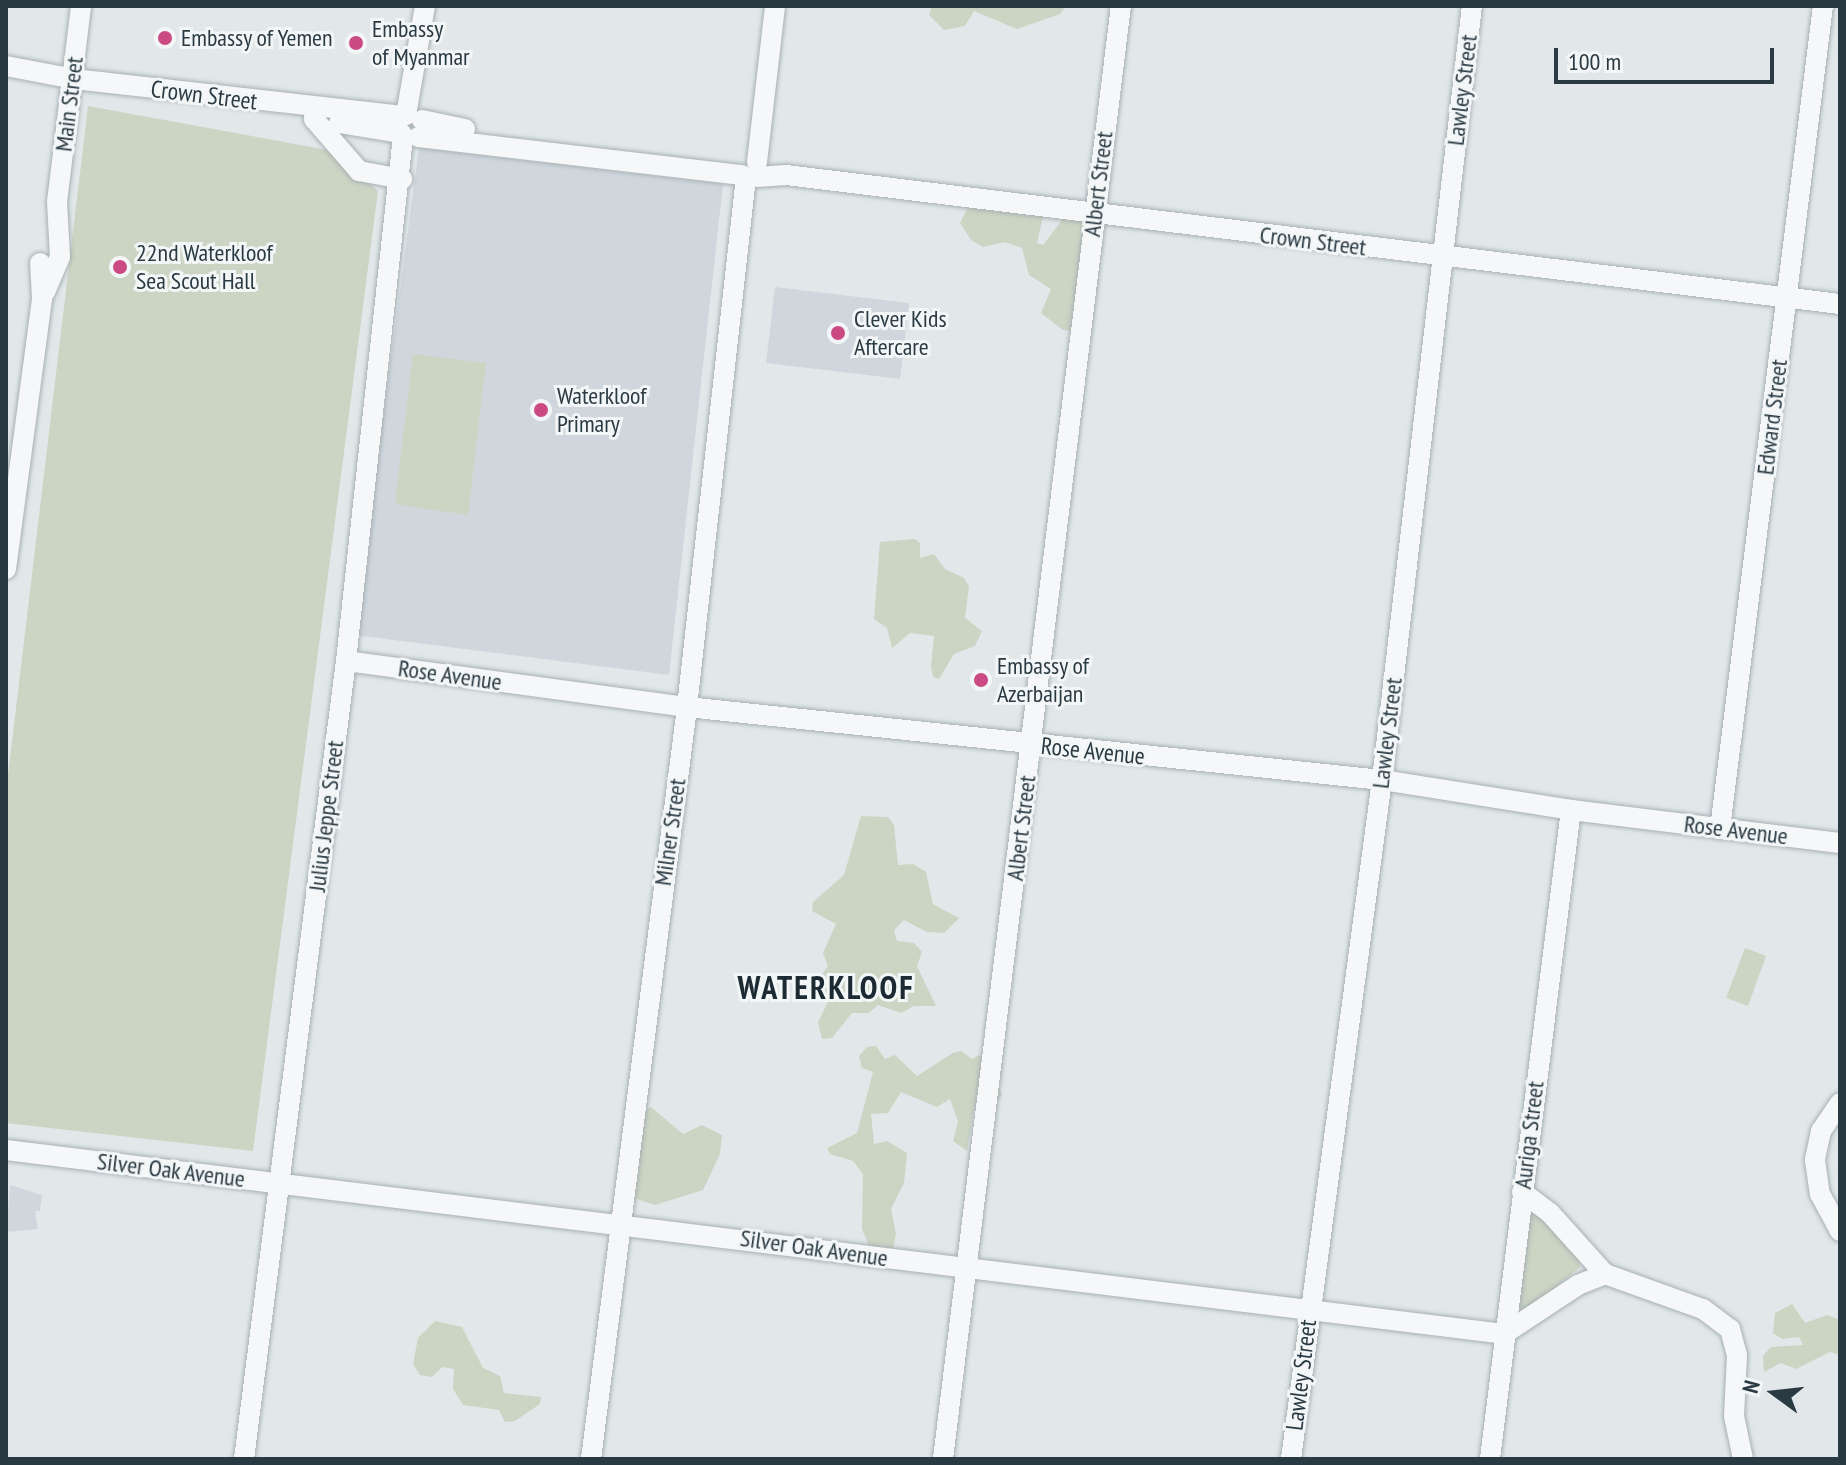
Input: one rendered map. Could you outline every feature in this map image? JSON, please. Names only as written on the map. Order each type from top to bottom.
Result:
[{"type":"street","name":"Main Street","points":[[6,569],[73,85],[81,6]]},
{"type":"street","name":"Julius Jeppe Street","points":[[244,1459],[346,661],[402,176],[425,6]]},
{"type":"street","name":"Milner Street","points":[[591,1459],[618,1221],[687,707],[746,204],[761,123],[775,6]]},
{"type":"street","name":"Albert Street","points":[[943,1459],[1121,6]]},
{"type":"street","name":"Lawley Street","points":[[1291,1459],[1382,780],[1472,6]]},
{"type":"street","name":"Edward Street","points":[[1720,829],[1823,6]]},
{"type":"street","name":"Crown Street","points":[[6,66],[73,85]]},
{"type":"street","name":"Crown Street","points":[[6,78],[1840,304]]},
{"type":"street","points":[[314,114],[359,171],[402,176]]},
{"type":"street","name":"Rose Avenue","points":[[346,661],[687,707],[1382,780],[1571,810],[1840,843]]},
{"type":"street","name":"Auriga Street","points":[[1490,1459],[1571,810]]},
{"type":"street","points":[[1840,1103],[1821,1131],[1815,1160],[1820,1194],[1840,1231]]},
{"type":"street","name":"Silver Oak Avenue","points":[[6,1150],[618,1221],[967,1268],[1504,1334]]},
{"type":"street","points":[[1522,1192],[1550,1213],[1605,1274],[1703,1309],[1730,1329],[1737,1355],[1734,1416],[1743,1459]]},
{"type":"street","points":[[1504,1334],[1578,1285],[1605,1274]]},
{"type":"shaded area","name":"Waterkloof Primary","points":[[419,148],[723,184],[669,675],[354,635]]},
{"type":"shaded area","name":"Clever Kids Aftercare","points":[[775,287],[909,303],[900,379],[766,363]]},
{"type":"shaded area","points":[[10,1185],[42,1195],[40,1211],[35,1211],[38,1229],[6,1232]]},
{"type":"green space","points":[[932,6],[1066,6],[1060,14],[1017,29],[974,11],[965,26],[944,30],[929,15]]},
{"type":"green space","points":[[88,106],[333,151],[378,191],[253,1151],[6,1123],[6,792]]},
{"type":"green space","points":[[971,201],[1044,212],[1037,243],[1043,245],[1066,215],[1086,217],[1093,316],[1088,325],[1077,323],[1071,331],[1063,330],[1041,313],[1051,289],[1029,275],[1022,248],[1005,242],[983,247],[971,240],[960,223]]},
{"type":"green space","points":[[413,354],[486,363],[468,515],[395,504]]},
{"type":"green space","points":[[915,539],[920,543],[920,558],[934,554],[945,569],[964,578],[969,586],[965,618],[982,631],[975,646],[954,654],[939,679],[933,677],[931,666],[934,636],[910,633],[892,648],[887,628],[874,619],[880,542]]},
{"type":"green space","points":[[861,816],[888,817],[894,825],[898,865],[913,864],[926,872],[933,904],[959,918],[944,933],[927,932],[904,920],[894,930],[897,941],[914,943],[922,952],[917,966],[936,1006],[914,1006],[901,1013],[878,1005],[869,1013],[852,1013],[832,1038],[822,1039],[818,1022],[830,998],[822,991],[819,978],[828,966],[823,953],[836,924],[812,911],[813,902],[844,875]]},
{"type":"green space","points":[[1745,948],[1766,956],[1748,1006],[1726,998]]},
{"type":"green space","points":[[876,1046],[885,1059],[895,1055],[917,1076],[953,1053],[961,1051],[972,1059],[979,1055],[985,1058],[1002,1095],[991,1108],[974,1107],[967,1151],[953,1141],[958,1122],[950,1099],[937,1107],[901,1092],[888,1113],[871,1114],[874,1144],[887,1141],[907,1153],[904,1183],[891,1209],[896,1234],[893,1250],[872,1253],[862,1229],[863,1174],[853,1161],[830,1154],[827,1148],[857,1133],[873,1072],[862,1068],[859,1056],[867,1047]]},
{"type":"green space","points":[[651,1107],[683,1134],[702,1125],[722,1135],[720,1154],[703,1190],[655,1205],[628,1196],[642,1111]]},
{"type":"green space","points":[[1536,1212],[1580,1260],[1580,1267],[1526,1312],[1518,1306],[1528,1214]]},
{"type":"green space","points":[[1792,1304],[1805,1323],[1827,1315],[1840,1320],[1840,1355],[1830,1352],[1796,1369],[1781,1363],[1764,1372],[1763,1356],[1771,1347],[1803,1345],[1799,1337],[1782,1339],[1773,1333],[1775,1313]]},
{"type":"green space","points":[[435,1321],[462,1327],[483,1368],[500,1376],[504,1393],[541,1397],[540,1404],[515,1421],[505,1422],[499,1410],[463,1405],[453,1389],[454,1369],[442,1367],[432,1377],[420,1375],[413,1364],[418,1338]]},
{"type":"place","name":"Embassy of Yemen","points":[[165,38]]},
{"type":"place","name":"Embassy of Myanmar","points":[[356,43]]},
{"type":"place","name":"22nd Waterkloof Sea Scout Hall","points":[[120,267]]},
{"type":"place","name":"Clever Kids Aftercare","points":[[838,333]]},
{"type":"place","name":"Waterkloof Primary","points":[[541,410]]},
{"type":"place","name":"Embassy of Azerbaijan","points":[[981,680]]},
{"type":"district","name":"WATERKLOOF","points":[[826,987]]}]
